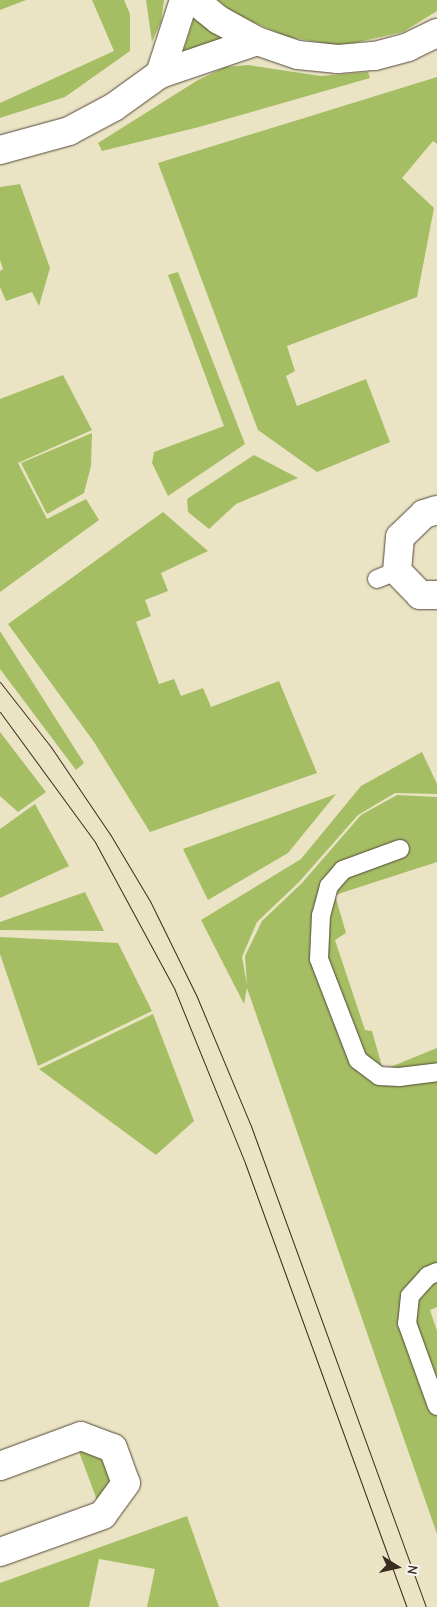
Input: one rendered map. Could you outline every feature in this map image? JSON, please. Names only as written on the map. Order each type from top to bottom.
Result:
[{"type":"street","points":[[160,74],[184,0]]},
{"type":"street","points":[[194,0],[219,20],[257,41],[298,55],[338,59],[374,56],[408,47],[437,33]]},
{"type":"street","points":[[0,150],[69,131],[114,107],[160,74],[257,41]]},
{"type":"street","points":[[437,510],[424,514],[400,538],[387,575],[420,595],[437,595]]},
{"type":"street","points":[[0,1466],[81,1436],[114,1448],[126,1483],[103,1515],[0,1552]]},
{"type":"lane","points":[[400,849],[343,870],[329,886],[321,915],[319,959],[358,1060],[379,1076],[399,1077],[437,1072]]},
{"type":"lane","points":[[437,1272],[428,1276],[410,1296],[407,1323],[437,1406]]},
{"type":"green space","points":[[0,0],[26,0],[0,10]]},
{"type":"green space","points":[[92,0],[124,0],[130,14],[130,51],[65,97],[0,118],[0,103],[114,51]]},
{"type":"green space","points":[[146,0],[164,0],[161,22],[152,42]]},
{"type":"green space","points":[[218,0],[437,0],[437,11],[403,32],[341,46],[288,37],[236,15]]},
{"type":"green space","points":[[194,18],[224,40],[182,55]]},
{"type":"green space","points":[[248,65],[321,76],[368,72],[370,78],[199,127],[102,151],[98,143],[198,80],[225,67]]},
{"type":"green space","points":[[437,77],[437,144],[433,141],[402,178],[434,208],[417,297],[287,346],[295,371],[286,376],[297,406],[366,379],[390,442],[317,472],[258,430],[158,163]]},
{"type":"green space","points":[[20,184],[50,268],[39,306],[32,292],[6,301],[0,287],[0,271],[3,269],[0,260],[0,187]]},
{"type":"green space","points":[[178,272],[245,444],[168,496],[152,463],[154,452],[224,426],[168,275]]},
{"type":"green space","points":[[63,375],[92,430],[18,463],[47,519],[86,499],[99,520],[0,592],[0,399]]},
{"type":"green space","points":[[92,433],[91,466],[84,493],[47,514],[21,463]]},
{"type":"green space","points":[[254,455],[298,478],[236,504],[209,529],[188,512],[187,499]]},
{"type":"green space","points":[[163,512],[208,551],[161,573],[168,591],[145,600],[151,616],[136,622],[159,684],[174,679],[181,696],[203,688],[211,707],[279,681],[317,773],[150,832],[94,742],[8,624]]},
{"type":"green space","points":[[0,631],[84,763],[76,770],[0,669]]},
{"type":"green space","points":[[0,732],[46,792],[18,812],[0,796]]},
{"type":"green space","points":[[422,752],[437,784],[437,794],[395,793],[358,815],[299,882],[257,922],[242,957],[247,985],[245,956],[262,921],[302,883],[361,815],[397,795],[437,797],[437,862],[335,895],[346,933],[335,940],[365,1030],[372,1031],[383,1070],[437,1048],[437,1307],[430,1310],[437,1331],[437,1534],[247,988],[244,1004],[201,920],[301,859],[361,786]]},
{"type":"green space","points":[[336,794],[288,853],[208,900],[183,849]]},
{"type":"green space","points":[[35,804],[69,866],[0,898],[0,829]]},
{"type":"green space","points":[[85,892],[104,931],[0,930],[0,922]]},
{"type":"green space","points":[[0,937],[118,943],[152,1011],[38,1066],[0,954]]},
{"type":"green space","points":[[153,1014],[194,1121],[156,1155],[39,1069]]},
{"type":"green space","points":[[78,1449],[98,1449],[111,1467],[112,1488],[98,1503]]},
{"type":"green space","points":[[187,1516],[219,1607],[147,1607],[155,1569],[99,1559],[89,1607],[0,1607],[0,1583]]},
{"type":"tram line","points":[[0,682],[51,747],[110,834],[150,901],[197,997],[251,1126],[426,1607]]},
{"type":"tram line","points":[[0,712],[95,842],[174,988],[245,1163],[407,1607]]}]
